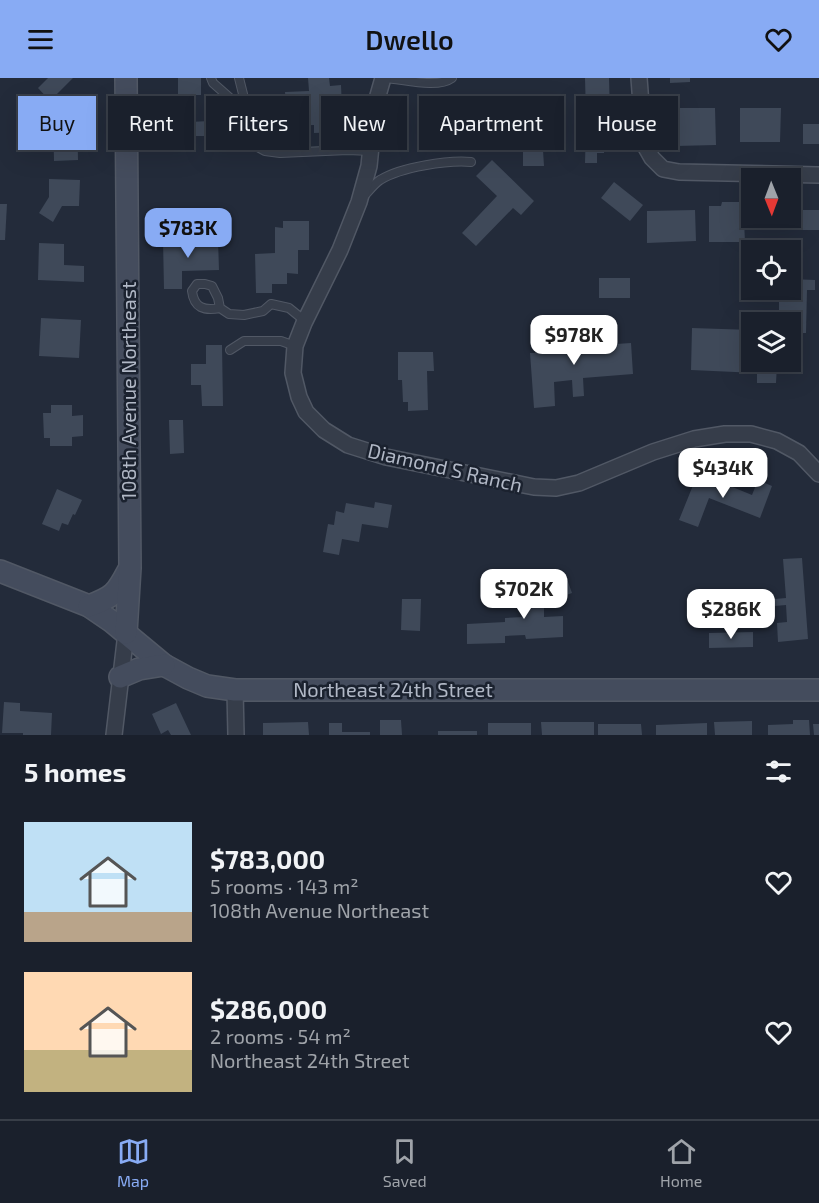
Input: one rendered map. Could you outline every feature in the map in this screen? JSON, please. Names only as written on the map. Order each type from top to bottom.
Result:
[{"type":"main road","name":"108th Avenue Northeast","points":[[126,78],[130,568],[126,633]]},
{"type":"main road","points":[[89,606],[113,595],[130,568]]},
{"type":"main road","name":"Northeast 24th Street","points":[[0,571],[89,606],[164,665],[207,686],[235,690],[819,690]]},
{"type":"main road","points":[[120,677],[139,669],[164,665]]},
{"type":"street","name":"Diamond S Ranch","points":[[384,78],[375,106],[369,166],[359,202],[340,250],[295,346],[293,373],[299,397],[306,412],[324,430],[348,445],[386,457],[534,488],[556,488],[579,483],[653,452],[694,439],[725,434],[751,434],[777,441],[799,453],[819,474]]},
{"type":"street","points":[[639,78],[644,144],[652,158],[663,169],[680,172],[819,175]]},
{"type":"street","points":[[114,735],[126,633]]},
{"type":"street","points":[[235,690],[236,735]]},
{"type":"lane","points":[[211,78],[213,83],[228,96]]},
{"type":"lane","points":[[239,78],[244,96]]},
{"type":"lane","points":[[384,78],[426,83],[448,81],[453,78]]},
{"type":"lane","points":[[263,150],[280,153],[370,151]]},
{"type":"lane","points":[[359,202],[380,180],[405,170],[438,163],[471,162]]},
{"type":"lane","points":[[220,308],[229,314],[244,315],[263,311],[272,304],[289,308],[305,321]]},
{"type":"lane","points":[[230,350],[244,341],[280,341],[295,346]]},
{"type":"building","points":[[48,78],[73,78],[55,96],[45,96],[38,88]]},
{"type":"building","points":[[178,78],[201,78],[201,95],[178,95]]},
{"type":"building","points":[[308,78],[329,78],[330,86],[341,85],[341,96],[321,96],[321,133],[314,133],[314,125],[309,125],[309,96],[285,96],[285,92],[309,91]]},
{"type":"building","points":[[585,78],[609,78],[610,96],[585,96]]},
{"type":"building","points":[[670,78],[690,78],[690,82],[670,83]]},
{"type":"building","points":[[678,108],[715,108],[716,145],[678,146]]},
{"type":"building","points":[[740,108],[781,108],[780,142],[740,142]]},
{"type":"building","points":[[206,121],[206,136],[194,136],[194,122]]},
{"type":"building","points":[[803,124],[819,124],[819,144],[803,144]]},
{"type":"building","points":[[54,150],[78,150],[78,160],[54,161]]},
{"type":"building","points":[[523,150],[543,150],[544,166],[523,166]]},
{"type":"building","points":[[585,150],[604,150],[604,153],[597,153],[597,163],[585,163]]},
{"type":"building","points":[[492,160],[534,201],[521,215],[513,208],[476,246],[462,233],[497,196],[476,176]]},
{"type":"building","points":[[49,179],[80,180],[79,206],[62,206],[53,222],[39,213],[49,197]]},
{"type":"building","points":[[614,182],[643,205],[630,221],[601,198]]},
{"type":"building","points":[[722,202],[741,202],[741,228],[744,228],[745,240],[709,242],[709,206],[721,206]]},
{"type":"building","points":[[0,204],[7,204],[5,240],[0,240]]},
{"type":"building","points":[[695,210],[696,241],[647,243],[647,211]]},
{"type":"building","points":[[801,210],[819,210],[819,230],[782,230],[782,228],[801,228]]},
{"type":"building","points":[[283,221],[309,221],[309,250],[298,250],[298,274],[287,273],[287,284],[272,284],[272,293],[256,293],[255,254],[275,253],[275,227],[283,228]]},
{"type":"building","points":[[218,239],[219,270],[182,271],[182,289],[164,289],[163,240]]},
{"type":"building","points":[[39,243],[64,244],[64,265],[84,266],[84,282],[38,280]]},
{"type":"building","points":[[599,278],[630,278],[630,298],[599,298]]},
{"type":"building","points":[[801,279],[815,280],[815,290],[807,290],[806,333],[801,333],[801,312],[779,312],[779,300],[801,300]]},
{"type":"building","points":[[41,318],[81,320],[79,358],[39,356]]},
{"type":"building","points":[[692,328],[741,330],[741,372],[777,372],[776,383],[757,383],[757,373],[691,370]]},
{"type":"building","points":[[556,337],[557,344],[585,342],[586,346],[631,343],[633,374],[583,378],[584,396],[573,397],[572,380],[554,382],[555,406],[534,408],[530,353],[535,353],[534,339]]},
{"type":"building","points":[[206,345],[222,345],[223,406],[202,406],[201,385],[191,385],[191,364],[206,364]]},
{"type":"building","points":[[398,352],[433,352],[434,371],[427,371],[428,410],[408,411],[408,402],[403,402],[402,380],[398,380]]},
{"type":"building","points":[[51,405],[72,405],[72,416],[83,415],[83,436],[72,437],[72,446],[50,446],[50,438],[44,438],[43,413],[51,413]]},
{"type":"building","points":[[169,420],[183,420],[184,453],[170,454]]},
{"type":"building","points":[[698,473],[752,495],[758,480],[772,486],[760,518],[709,498],[698,527],[679,520]]},
{"type":"building","points":[[57,489],[82,500],[68,525],[62,523],[59,531],[42,524]]},
{"type":"building","points":[[375,502],[392,505],[388,528],[362,524],[359,542],[342,539],[339,555],[323,552],[328,524],[334,525],[336,511],[344,513],[346,503],[374,508]]},
{"type":"building","points":[[802,558],[808,639],[778,642],[777,623],[787,622],[786,605],[775,606],[775,599],[786,598],[783,559]]},
{"type":"building","points":[[567,579],[572,593],[553,600],[552,596],[544,599],[544,617],[563,616],[563,637],[526,639],[525,635],[505,636],[505,643],[467,644],[467,624],[505,622],[505,618],[524,617],[523,595]]},
{"type":"building","points":[[402,599],[421,599],[420,631],[401,630]]},
{"type":"building","points":[[753,632],[753,647],[709,648],[709,633]]},
{"type":"building","points":[[4,702],[20,703],[20,711],[52,713],[51,735],[2,733]]},
{"type":"building","points":[[176,703],[191,735],[171,735],[168,730],[161,734],[152,714]]},
{"type":"building","points":[[380,720],[401,720],[402,735],[380,735]]},
{"type":"building","points":[[793,720],[809,720],[810,735],[768,735],[768,725],[793,724]]},
{"type":"building","points":[[752,721],[752,735],[715,735],[714,722]]},
{"type":"building","points":[[308,722],[309,735],[263,735],[263,723]]},
{"type":"building","points":[[541,722],[594,722],[594,735],[542,735]]},
{"type":"building","points":[[329,723],[342,723],[342,732],[370,732],[370,735],[329,735]]},
{"type":"building","points":[[488,723],[531,723],[531,735],[488,735]]},
{"type":"building","points":[[707,723],[707,735],[656,735],[656,725]]},
{"type":"building","points":[[598,724],[641,724],[642,735],[598,735]]},
{"type":"building","points":[[813,724],[819,724],[819,735],[814,735]]},
{"type":"building","points":[[438,731],[477,731],[477,735],[438,735]]}]
